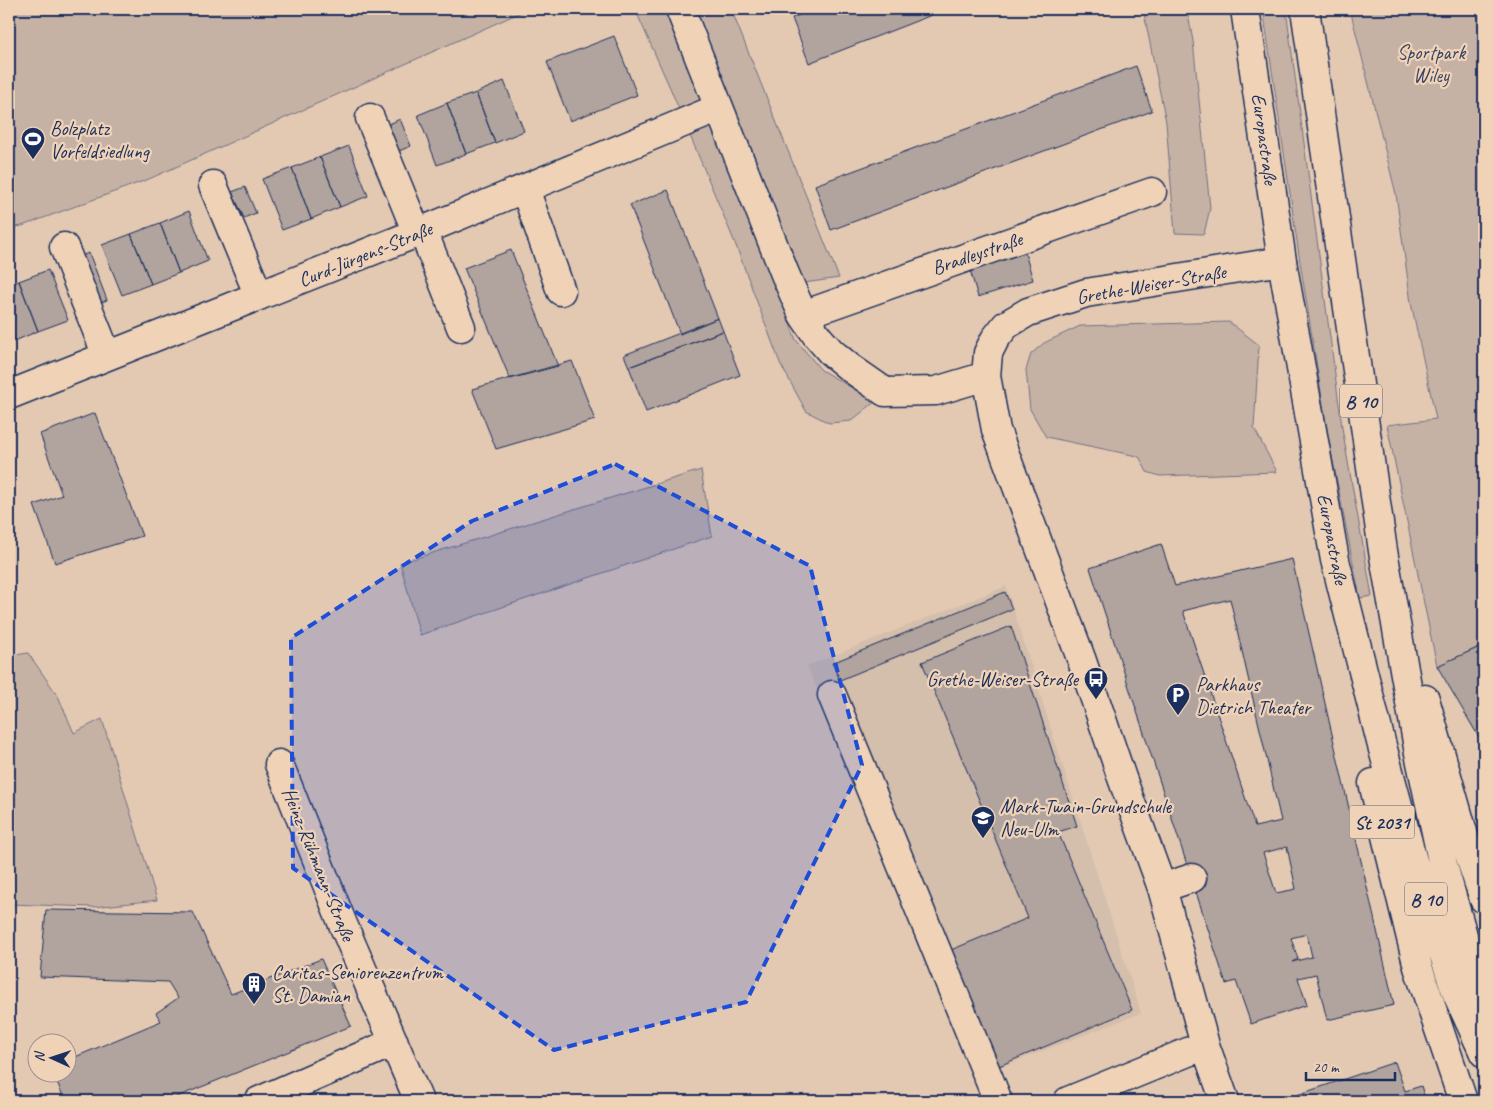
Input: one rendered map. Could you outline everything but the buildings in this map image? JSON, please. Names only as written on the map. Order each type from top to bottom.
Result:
[{"type":"main road","points":[[680,9],[718,108],[803,315],[817,336],[831,352],[849,367],[885,392],[936,391],[986,376]]},
{"type":"main road","name":"Europastraße","points":[[1245,9],[1282,261],[1335,560],[1413,861],[1457,994],[1484,1053]]},
{"type":"main road","name":"B 10","points":[[1305,9],[1383,550],[1419,753],[1443,866],[1484,1009]]},
{"type":"main road","name":"Curd-Jürgens-Straße","points":[[9,395],[420,232],[718,108]]},
{"type":"main road","points":[[370,118],[461,327]]},
{"type":"main road","points":[[213,185],[259,296]]},
{"type":"main road","points":[[525,189],[561,291]]},
{"type":"main road","name":"Bradleystraße","points":[[803,315],[1152,192]]},
{"type":"main road","points":[[64,247],[106,356]]},
{"type":"main road","name":"Grethe-Weiser-Straße","points":[[1225,1101],[1205,1046],[1162,888],[1082,661],[996,430],[986,376],[988,353],[995,339],[1006,325],[1028,312],[1086,293],[1282,261]]},
{"type":"main road","points":[[1383,550],[1470,860],[1484,899]]},
{"type":"main road","name":"St 2031","points":[[1335,560],[1365,751],[1418,967],[1463,1101]]},
{"type":"main road","points":[[832,695],[998,1101]]},
{"type":"main road","name":"Heinz-Rühmann-Straße","points":[[279,764],[342,922],[419,1101]]},
{"type":"main road","points":[[1162,888],[1192,878]]},
{"type":"main road","points":[[259,1101],[394,1042]]},
{"type":"main road","points":[[1068,1101],[1205,1046]]},
{"type":"highlighted area","points":[[615,464],[810,566],[862,765],[746,1002],[554,1050],[293,868],[291,638],[472,521]]},
{"type":"shaded area","name":"Mark-Twain-Grundschule Neu-Ulm","points":[[1006,586],[1141,1013],[980,1075],[807,666]]},
{"type":"green space","points":[[9,9],[528,9],[149,179],[22,226],[9,228]]},
{"type":"green space","points":[[635,9],[731,9],[839,278],[776,287],[796,340],[821,370],[852,388],[881,397],[851,421],[829,423],[806,411],[780,363],[735,243]]},
{"type":"green space","points":[[1143,9],[1187,9],[1193,41],[1210,208],[1204,234],[1175,233],[1166,122]]},
{"type":"green space","points":[[1263,9],[1286,9],[1343,434],[1372,596],[1360,598],[1329,441],[1300,262]]},
{"type":"green space","name":"Sportpark Wiley","points":[[1350,9],[1484,9],[1484,650],[1481,646],[1437,666],[1387,425],[1436,419],[1411,303],[1396,194]]},
{"type":"green space","points":[[1229,322],[1259,345],[1254,428],[1277,472],[1160,476],[1147,472],[1137,456],[1046,437],[1030,409],[1026,370],[1031,354],[1044,343],[1080,326]]},
{"type":"green space","points":[[701,470],[712,536],[420,635],[400,563]]},
{"type":"green space","points":[[28,653],[58,696],[74,733],[102,719],[157,900],[94,907],[9,904],[9,656]]},
{"type":"place","name":"Bolzplatz Vorfeldsiedlung","points":[[33,160]]},
{"type":"place","name":"Grethe-Weiser-Straße","points":[[1096,700]]},
{"type":"place","name":"Parkhaus Dietrich Theater","points":[[1178,716]]},
{"type":"place","name":"Mark-Twain-Grundschule Neu-Ulm","points":[[983,839]]},
{"type":"place","name":"Caritas-Seniorenzentrum St. Damian","points":[[254,1005]]}]
